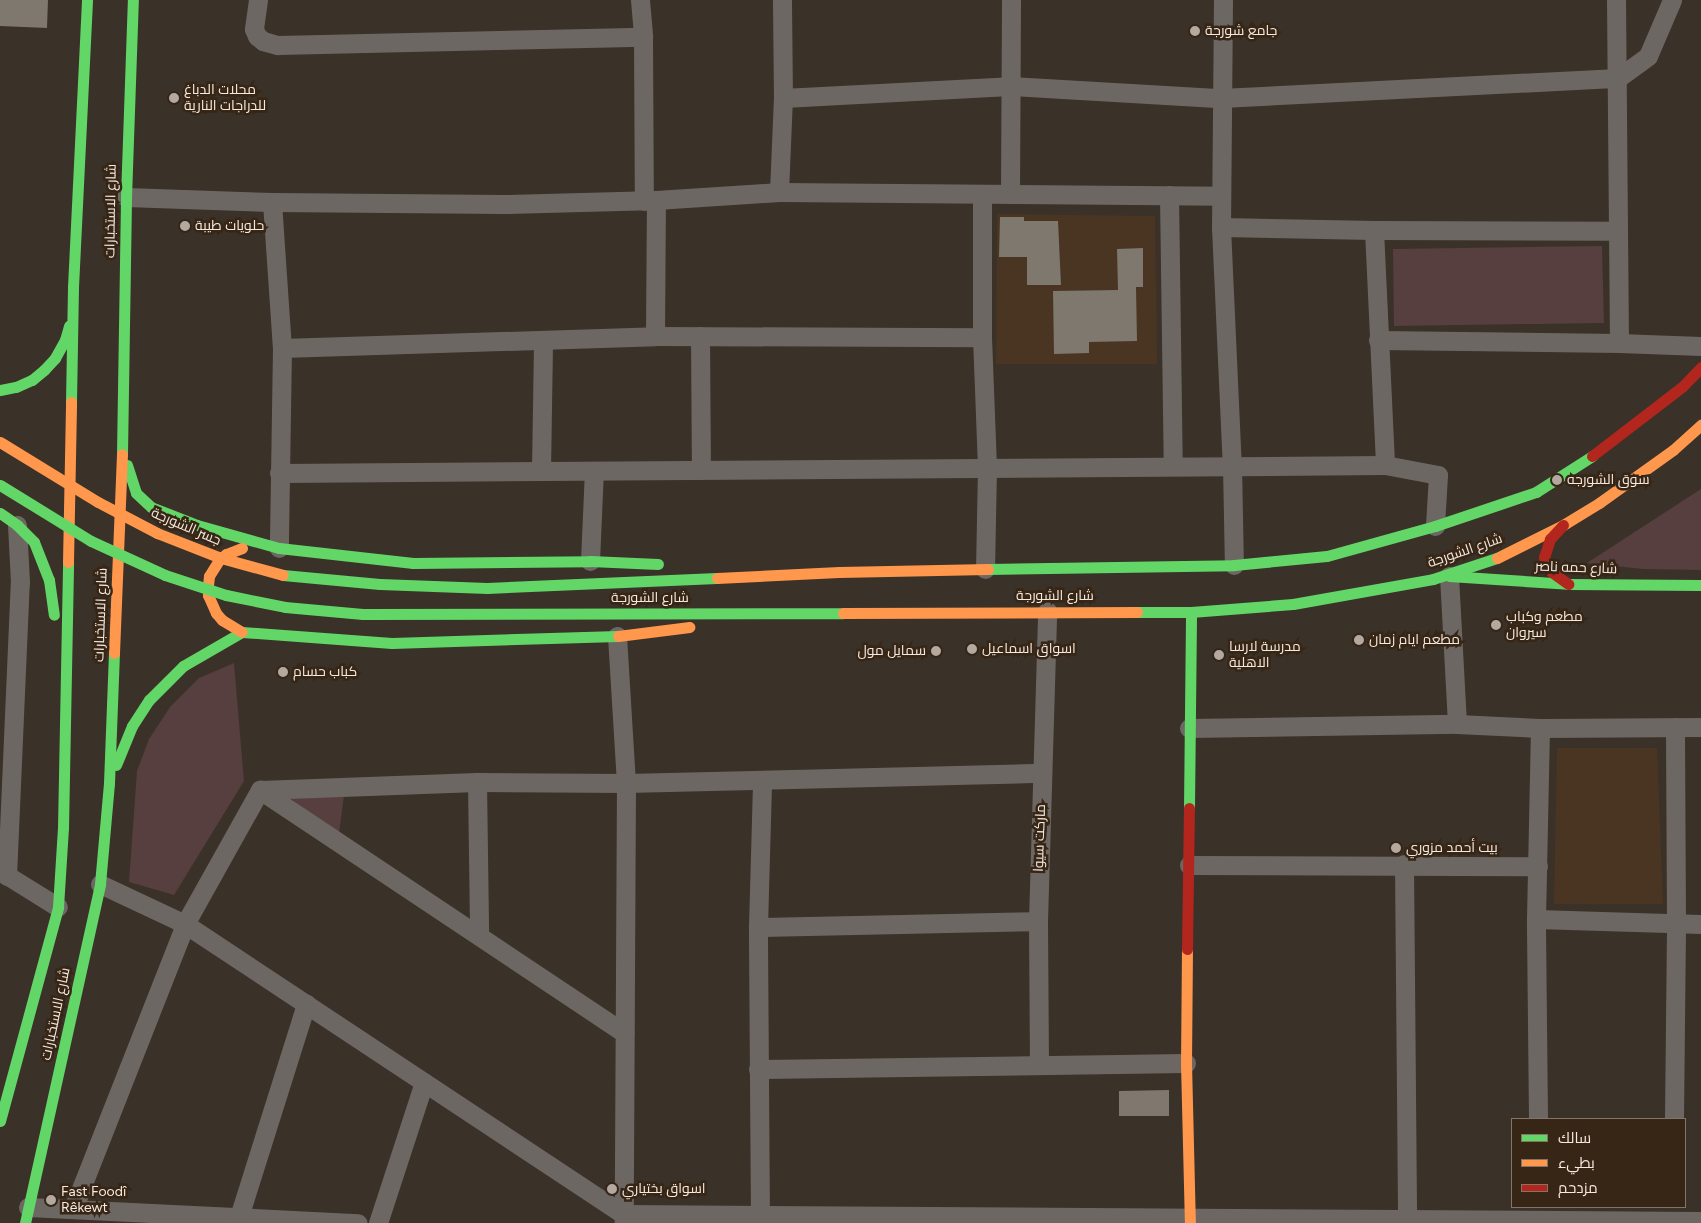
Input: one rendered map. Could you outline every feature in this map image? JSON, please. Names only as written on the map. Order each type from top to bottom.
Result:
[{"type":"main road","name":"شارع الاستخبارات","points":[[0,1121],[58,907],[63,828],[73,287],[87,0]]},
{"type":"main road","name":"شارع الاستخبارات","points":[[26,1215],[100,884],[109,783],[123,434],[126,197],[133,0]]},
{"type":"main road","points":[[0,390],[16,388],[32,380],[55,358],[64,340],[72,315],[73,287]]},
{"type":"main road","points":[[709,566],[839,572],[1234,565],[1327,556],[1435,526],[1536,492],[1607,447],[1682,387],[1701,367]]},
{"type":"main road","name":"شارع الشورجة","points":[[0,485],[91,541],[165,575],[226,595],[286,607],[363,614],[1047,611],[1066,607],[1191,612],[1293,604],[1450,576],[1502,556],[1563,525],[1599,503],[1673,450],[1701,425]]},
{"type":"main road","points":[[123,434],[128,475],[136,493],[142,500],[163,512],[197,525],[279,548]]},
{"type":"main road","name":"جسر الشورجة","points":[[0,442],[98,502],[157,533],[221,558],[277,574],[380,584],[486,588],[839,572]]},
{"type":"main road","points":[[0,513],[17,525],[34,542],[42,559],[49,580],[65,689]]},
{"type":"main road","points":[[1563,525],[1550,539],[1544,557],[1549,570],[1568,584]]},
{"type":"main road","points":[[670,565],[590,561],[412,563],[279,548],[235,550],[219,560],[209,576],[208,595],[216,613],[242,632],[392,643],[617,636],[816,612]]},
{"type":"main road","points":[[1066,568],[1066,582]]},
{"type":"main road","name":"شارع حمه ناصر","points":[[1450,576],[1568,584],[1701,585]]},
{"type":"main road","points":[[1190,1220],[1186,1063],[1191,612]]},
{"type":"main road","points":[[109,783],[132,726],[149,700],[184,666],[242,632]]},
{"type":"street","points":[[258,0],[254,29],[257,36],[263,41],[277,45],[643,37]]},
{"type":"street","points":[[640,0],[655,336]]},
{"type":"street","points":[[779,192],[783,98],[782,0]]},
{"type":"street","points":[[1010,194],[1011,0]]},
{"type":"street","points":[[1223,0],[1221,227],[1232,465],[1234,565]]},
{"type":"street","points":[[1616,0],[1618,78],[1618,343]]},
{"type":"street","points":[[783,98],[1010,86],[1221,98],[1618,78],[1648,56],[1672,0]]},
{"type":"street","points":[[126,197],[272,202],[505,204],[650,200],[779,192],[1221,196]]},
{"type":"street","points":[[982,194],[982,337],[987,467],[985,569]]},
{"type":"street","points":[[1168,196],[1173,465]]},
{"type":"street","points":[[272,202],[282,348],[279,548]]},
{"type":"street","points":[[1221,227],[1618,231]]},
{"type":"street","points":[[1374,230],[1385,465]]},
{"type":"street","points":[[282,348],[655,336],[982,337]]},
{"type":"street","points":[[700,336],[701,470]]},
{"type":"street","points":[[541,471],[543,340]]},
{"type":"street","points":[[1378,340],[1701,346]]},
{"type":"street","points":[[279,473],[1173,465],[1385,465],[1438,475],[1435,526]]},
{"type":"street","points":[[590,561],[594,471]]},
{"type":"street","points":[[17,525],[20,582],[3,873],[58,907]]},
{"type":"street","points":[[1450,576],[1457,724]]},
{"type":"street","name":"مارکت سیوا","points":[[1039,1065],[1038,921],[1047,611]]},
{"type":"street","points":[[617,636],[626,783],[624,1218]]},
{"type":"street","points":[[1189,728],[1457,724],[1540,728],[1701,727]]},
{"type":"street","points":[[1674,1118],[1675,727]]},
{"type":"street","points":[[1538,1118],[1536,919],[1540,728]]},
{"type":"street","points":[[260,790],[477,782],[626,783],[1042,773]]},
{"type":"street","points":[[760,1219],[758,927],[762,780]]},
{"type":"street","points":[[477,782],[479,934]]},
{"type":"street","points":[[260,790],[479,934],[624,1033]]},
{"type":"street","points":[[72,1209],[185,924],[260,790]]},
{"type":"street","points":[[1189,865],[1404,864],[1538,866]]},
{"type":"street","points":[[1404,864],[1407,1219]]},
{"type":"street","points":[[100,884],[185,924],[424,1082],[624,1218],[1407,1219],[1540,1213],[1673,1214],[1701,1221]]},
{"type":"street","points":[[1536,919],[1701,924]]},
{"type":"street","points":[[758,927],[1038,921]]},
{"type":"street","points":[[238,1220],[306,1004]]},
{"type":"street","points":[[758,1069],[1186,1063]]},
{"type":"street","points":[[378,1223],[424,1082]]},
{"type":"street","points":[[26,1215],[72,1209],[238,1220],[358,1223]]},
{"type":"shaded area","points":[[997,214],[1155,216],[1157,364],[996,364]]},
{"type":"shaded area","points":[[1602,246],[1604,323],[1394,326],[1393,249]]},
{"type":"shaded area","points":[[1701,489],[1701,570],[1643,569],[1587,563]]},
{"type":"shaded area","points":[[234,663],[244,781],[174,895],[129,882],[137,771],[149,739],[170,707],[199,678]]},
{"type":"shaded area","points":[[1557,748],[1657,748],[1663,904],[1554,904]]},
{"type":"shaded area","points":[[344,795],[339,834],[287,796]]},
{"type":"building","points":[[0,0],[48,0],[47,28],[0,26]]},
{"type":"building","points":[[1000,217],[1024,217],[1024,221],[1058,221],[1061,285],[1027,285],[1027,257],[999,257]]},
{"type":"building","points":[[1143,248],[1143,287],[1136,287],[1137,341],[1089,342],[1089,353],[1054,354],[1053,291],[1118,290],[1117,249]]},
{"type":"building","points":[[1169,1090],[1169,1116],[1119,1116],[1119,1091]]},
{"type":"traffic: fast","points":[[71,402],[73,287],[87,0]]},
{"type":"traffic: fast","points":[[122,454],[126,197],[133,0]]},
{"type":"traffic: fast","points":[[0,390],[16,387],[32,380],[44,370],[55,358],[65,340],[69,326]]},
{"type":"traffic: fast","points":[[988,569],[1234,565],[1327,556],[1435,526],[1536,492],[1592,456]]},
{"type":"traffic: fast","points":[[127,465],[136,493],[151,507],[197,525],[279,548],[413,563],[590,561],[658,564]]},
{"type":"traffic: fast","points":[[0,485],[91,541],[165,575],[226,595],[285,607],[363,614]]},
{"type":"traffic: fast","points":[[0,513],[17,525],[34,542],[49,580],[54,615]]},
{"type":"traffic: fast","points":[[1137,612],[1191,612],[1293,604],[1433,579],[1497,558]]},
{"type":"traffic: fast","points":[[0,1121],[58,907],[63,828],[68,562]]},
{"type":"traffic: fast","points":[[283,575],[380,584]]},
{"type":"traffic: fast","points":[[1449,576],[1568,584],[1701,585]]},
{"type":"traffic: fast","points":[[380,584],[487,588],[717,578]]},
{"type":"traffic: fast","points":[[1189,808],[1191,612]]},
{"type":"traffic: fast","points":[[363,614],[843,613]]},
{"type":"traffic: fast","points":[[116,765],[132,726],[149,700],[183,666],[242,632],[392,643],[618,636]]},
{"type":"traffic: fast","points":[[25,1223],[100,884],[109,783],[114,653]]},
{"type":"traffic: slow","points":[[68,562],[71,402]]},
{"type":"traffic: slow","points":[[1497,558],[1563,525],[1599,503],[1673,450],[1701,425]]},
{"type":"traffic: slow","points":[[0,442],[98,502],[157,533],[221,558],[283,575]]},
{"type":"traffic: slow","points":[[114,653],[122,454]]},
{"type":"traffic: slow","points":[[242,548],[226,554],[219,560],[209,576],[208,586],[208,595],[216,613],[222,620],[242,632]]},
{"type":"traffic: slow","points":[[717,578],[839,572],[988,569]]},
{"type":"traffic: slow","points":[[843,613],[1137,612]]},
{"type":"traffic: slow","points":[[618,636],[689,627]]},
{"type":"traffic: slow","points":[[1187,949],[1186,1063],[1190,1223]]},
{"type":"traffic: jam","points":[[1592,456],[1682,387],[1701,367]]},
{"type":"traffic: jam","points":[[1563,525],[1550,539],[1544,557],[1549,570],[1568,584]]},
{"type":"traffic: jam","points":[[1187,949],[1189,808]]},
{"type":"place","name":"جامع شورجة","points":[[1195,31]]},
{"type":"place","name":"محلات الدباغ للدراجات النارية","points":[[174,98]]},
{"type":"place","name":"حلويات طيبة","points":[[185,226]]},
{"type":"place","name":"سوق الشورجه","points":[[1557,480]]},
{"type":"place","name":"مطعم وكباب سيروان","points":[[1496,625]]},
{"type":"place","name":"مطعم ايام زمان","points":[[1359,640]]},
{"type":"place","name":"اسواق اسماعيل","points":[[972,649]]},
{"type":"place","name":"سمايل مول","points":[[936,651]]},
{"type":"place","name":"مدرسة لارسا الاهلية","points":[[1219,655]]},
{"type":"place","name":"كباب حسام","points":[[283,672]]},
{"type":"place","name":"بيت أحمد مزوري","points":[[1396,848]]},
{"type":"place","name":"اسواق بختياري","points":[[612,1189]]},
{"type":"place","name":"Fast Foodî Rêkewt","points":[[51,1200]]}]
